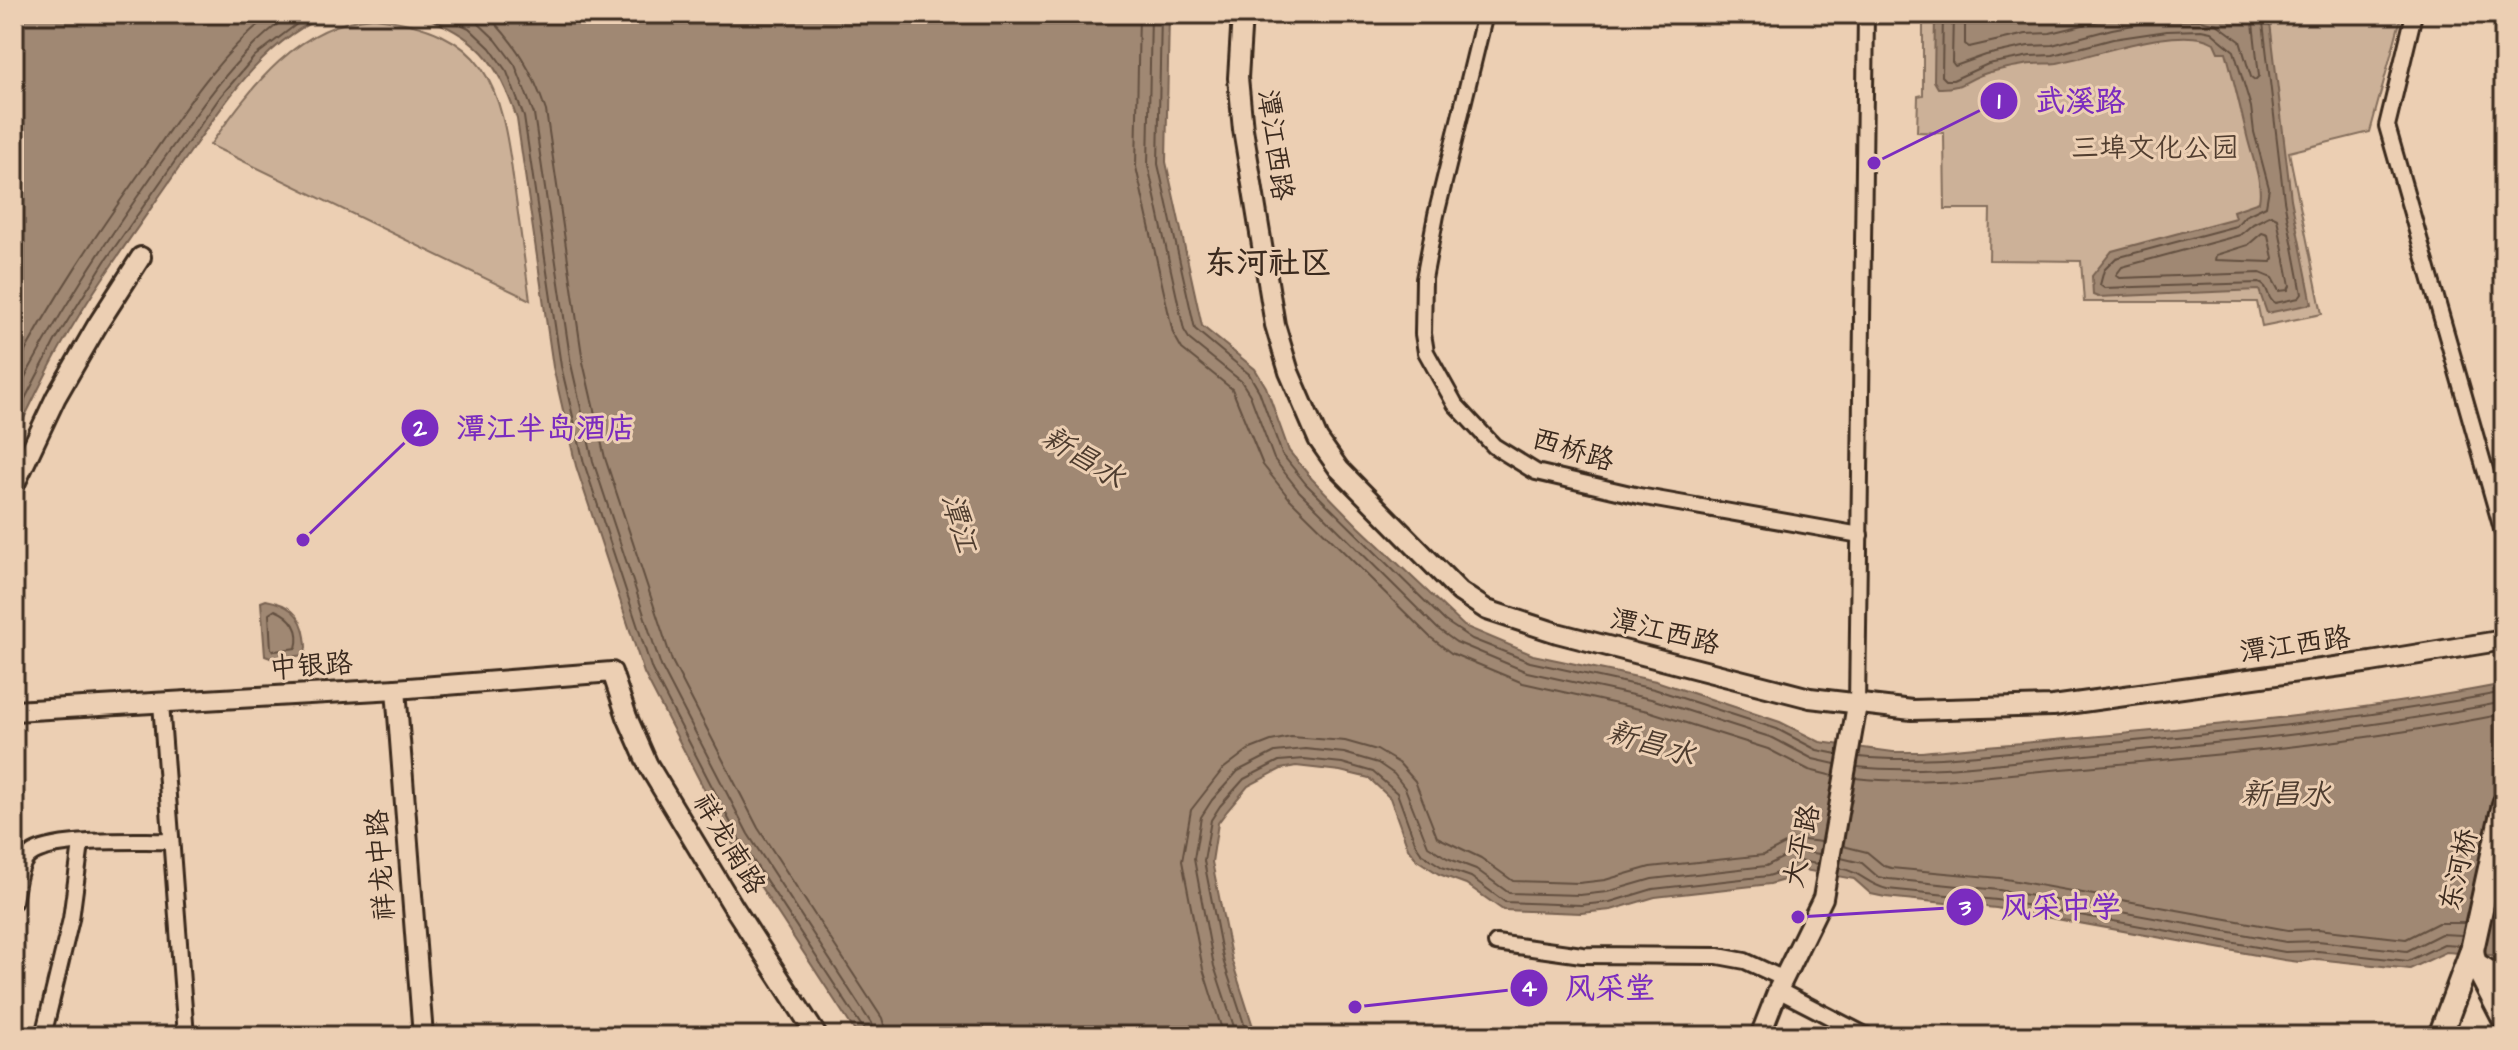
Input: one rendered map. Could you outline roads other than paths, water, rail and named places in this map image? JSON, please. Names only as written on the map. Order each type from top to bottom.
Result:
[{"type":"main road","name":"东河桥","points":[[2440,1036],[2453,1006],[2458,980],[2473,955],[2504,804]]},
{"type":"main road","points":[[2473,955],[2504,1019]]},
{"type":"street","name":"潭江西路","points":[[1242,14],[1238,97],[1275,325],[1307,416],[1318,439],[1339,469],[1460,592],[1487,610],[1673,664],[1810,698],[1912,710],[2053,706],[2371,662],[2504,640]]},
{"type":"street","name":"西桥路","points":[[1485,14],[1436,215],[1424,279],[1423,334],[1426,352],[1455,404],[1494,446],[1536,472],[1639,496],[1860,535]]},
{"type":"street","points":[[1857,705],[1866,14]]},
{"type":"street","points":[[2414,14],[2387,126],[2504,536]]},
{"type":"street","points":[[14,486],[56,397],[141,257]]},
{"type":"street","name":"中银路","points":[[14,711],[396,689],[612,672]]},
{"type":"street","name":"祥龙南路","points":[[612,672],[648,765],[733,906],[817,1036]]},
{"type":"street","name":"祥龙中路","points":[[396,689],[423,1036]]},
{"type":"street","points":[[161,703],[186,1036]]},
{"type":"street","name":"大平路","points":[[1760,1036],[1781,984],[1823,898],[1857,705]]},
{"type":"street","points":[[14,901],[23,864],[29,855],[48,846],[171,841]]},
{"type":"street","points":[[43,1036],[71,919],[81,844]]},
{"type":"street","points":[[1496,943],[1582,955],[1718,956],[1745,961],[1867,1036]]},
{"type":"street","points":[[2473,955],[2504,979]]},
{"type":"water","points":[[14,14],[330,14],[306,25],[283,41],[226,101],[89,300],[55,357],[14,438]]},
{"type":"water","points":[[418,14],[1169,14],[1166,162],[1202,326],[1255,369],[1266,387],[1289,451],[1312,479],[1464,626],[1533,655],[1656,681],[1780,722],[1820,742],[1893,752],[1922,752],[2287,717],[2504,684],[2504,956],[2446,952],[2410,969],[2317,959],[2299,962],[1996,908],[1885,897],[1871,894],[1854,879],[1799,869],[1784,880],[1770,884],[1655,897],[1611,910],[1581,913],[1503,910],[1466,884],[1439,874],[1417,860],[1408,848],[1390,798],[1369,778],[1296,766],[1281,769],[1248,786],[1218,823],[1212,862],[1232,961],[1256,1036],[858,1036],[732,843],[644,673],[576,466],[553,367],[517,119],[501,80],[482,52],[456,32]]},
{"type":"water","points":[[1935,14],[2269,14],[2291,199],[2312,304],[2267,313],[2259,290],[2093,295],[2092,276],[2112,251],[2235,218],[2233,211],[2259,202],[2258,178],[2226,52],[2218,52],[2214,43],[2200,38],[2160,39],[2057,63],[2006,68],[1982,74],[1954,87],[1938,88],[1934,81]]},
{"type":"water","points":[[266,600],[287,607],[297,616],[305,637],[304,655],[273,659],[265,656],[261,602]]},
{"type":"place","name":"武溪路","points":[[1874,163]]},
{"type":"place","name":"潭江半岛酒店","points":[[303,540]]},
{"type":"place","name":"风采中学","points":[[1798,917]]},
{"type":"place","name":"风采堂","points":[[1355,1007]]},
{"type":"district","name":"东河社区","points":[[1268,263]]},
{"type":"park label","name":"三埠文化公园","points":[[2155,148]]},
{"type":"water label","name":"新昌水","points":[[1083,458]]},
{"type":"water label","name":"潭江","points":[[959,523]]},
{"type":"water label","name":"新昌水","points":[[1651,744]]},
{"type":"water label","name":"新昌水","points":[[2286,795]]}]
